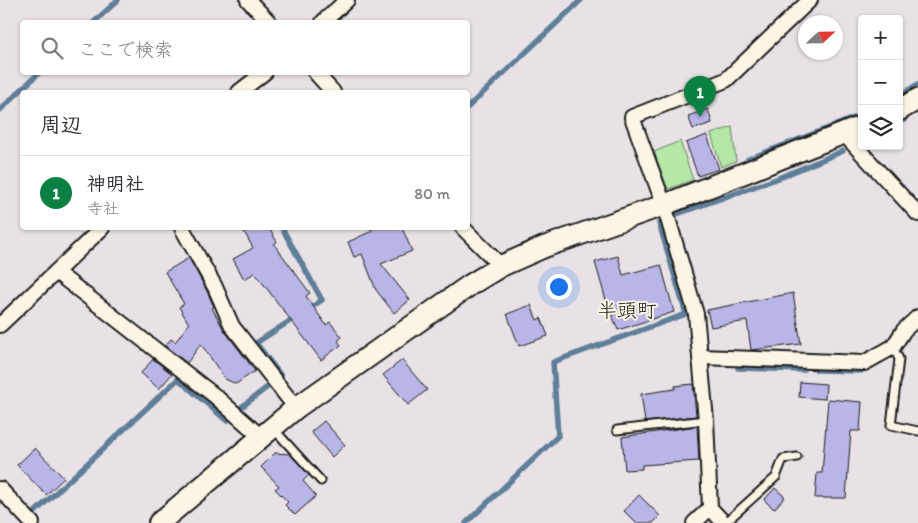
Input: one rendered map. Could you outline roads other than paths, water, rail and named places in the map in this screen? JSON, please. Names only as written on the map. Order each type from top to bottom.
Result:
[{"type":"street","points":[[248,0],[267,20]]},
{"type":"street","points":[[325,20],[347,0]]},
{"type":"street","points":[[725,523],[710,508],[706,420],[696,314],[664,205],[632,117],[726,80],[810,0]]},
{"type":"street","points":[[242,90],[260,75]]},
{"type":"street","points":[[318,75],[331,90]]},
{"type":"street","points":[[903,108],[918,99]]},
{"type":"street","points":[[159,523],[296,408],[470,285],[501,266],[544,247],[664,205],[853,130],[918,214]]},
{"type":"street","points":[[0,325],[100,230]]},
{"type":"street","points":[[183,230],[215,287],[232,326],[296,408]]},
{"type":"street","points":[[465,230],[501,266]]},
{"type":"street","points":[[56,272],[215,396],[267,433]]},
{"type":"street","points":[[700,357],[864,363],[892,347],[904,330],[918,317]]},
{"type":"street","points":[[0,489],[32,523]]},
{"type":"street","points":[[694,523],[710,508]]},
{"type":"lane","points":[[892,347],[899,359],[891,425],[918,431]]},
{"type":"lane","points":[[616,430],[706,420]]},
{"type":"lane","points":[[267,433],[321,481]]},
{"type":"lane","points":[[725,523],[776,477],[783,459],[796,457]]},
{"type":"waterway","points":[[96,20],[118,0]]},
{"type":"waterway","points":[[470,105],[581,0]]},
{"type":"waterway","points":[[21,90],[37,75]]},
{"type":"waterway","points":[[903,93],[918,84]]},
{"type":"waterway","points":[[0,110],[20,91]]},
{"type":"waterway","points":[[748,159],[858,117]]},
{"type":"waterway","points":[[677,214],[776,179],[843,151]]},
{"type":"waterway","points":[[466,523],[558,436],[553,362],[686,314],[659,223]]},
{"type":"waterway","points":[[283,230],[322,300],[307,310]]},
{"type":"waterway","points":[[281,376],[256,343],[296,317]]},
{"type":"waterway","points":[[738,368],[803,370]]},
{"type":"waterway","points":[[817,370],[861,371]]},
{"type":"waterway","points":[[34,513],[178,379],[227,421]]},
{"type":"waterway","points":[[239,409],[270,385]]},
{"type":"place","name":"神明社","points":[[700,117]]},
{"type":"district","name":"半頭町","points":[[627,310]]}]
